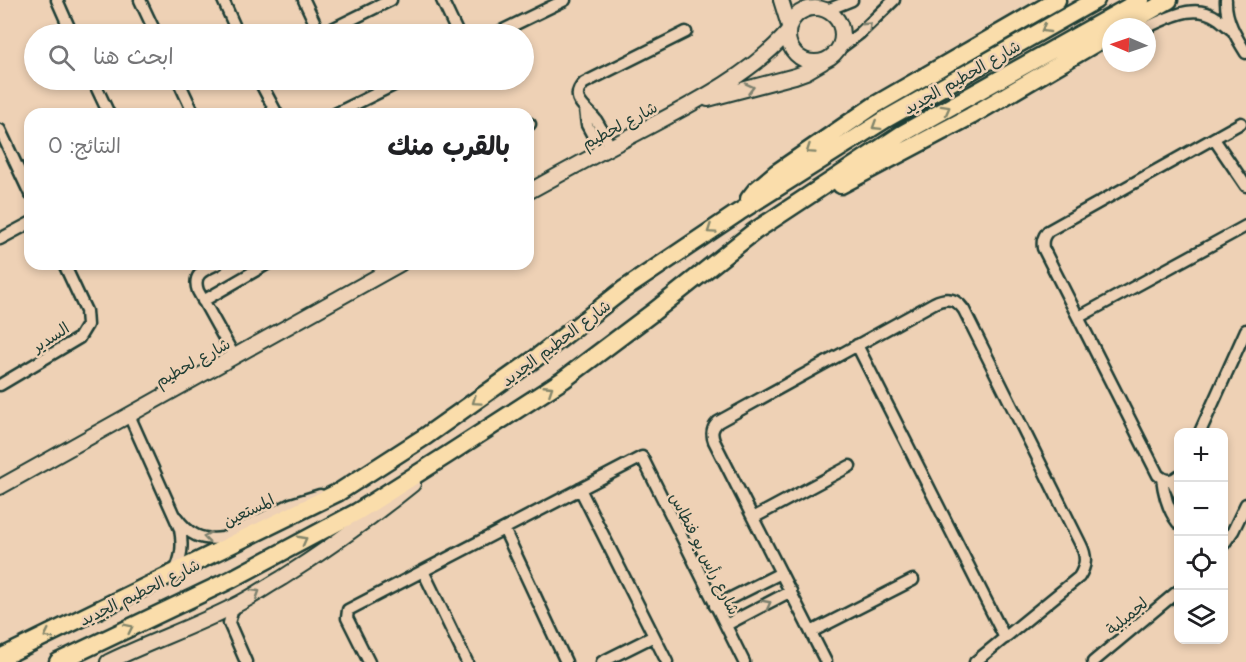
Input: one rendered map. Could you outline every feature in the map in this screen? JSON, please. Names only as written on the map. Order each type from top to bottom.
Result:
[{"type":"main road","points":[[739,212],[756,190],[770,177],[875,105],[1057,0]]},
{"type":"main road","name":"شارع الحطيم الجديد","points":[[0,658],[339,492],[426,436],[536,358],[623,290],[739,212],[886,119],[1096,0]]},
{"type":"main road","name":"شارع الحطيم الجديد","points":[[57,662],[230,580],[357,512],[563,380],[755,231],[902,134],[1141,0]]},
{"type":"main road","points":[[1138,18],[1169,0]]},
{"type":"main road","points":[[755,231],[971,116],[1102,39]]},
{"type":"street","points":[[57,0],[68,24]]},
{"type":"street","points":[[140,0],[151,24]]},
{"type":"street","points":[[223,0],[234,24]]},
{"type":"street","points":[[304,0],[316,24]]},
{"type":"street","points":[[341,24],[388,0]]},
{"type":"street","points":[[442,0],[453,24]]},
{"type":"street","points":[[516,24],[565,0]]},
{"type":"street","points":[[781,0],[792,50],[802,58],[814,62],[831,57],[860,34],[894,0]]},
{"type":"street","points":[[827,10],[852,0]]},
{"type":"street","points":[[1226,0],[1226,11],[1232,30],[1246,53]]},
{"type":"street","points":[[789,29],[797,14],[806,4],[827,10],[836,17],[842,27],[843,38],[839,49]]},
{"type":"street","points":[[1156,23],[1193,11],[1209,13],[1232,30]]},
{"type":"street","name":"شارع لحطيم","points":[[534,189],[694,103],[754,64],[778,44],[789,29]]},
{"type":"street","points":[[606,149],[597,122],[578,97],[578,92],[584,83],[686,32]]},
{"type":"street","points":[[1087,48],[1102,44]]},
{"type":"street","name":"شارع لحطيم","points":[[694,103],[795,76],[826,60]]},
{"type":"street","points":[[98,90],[106,108]]},
{"type":"street","points":[[182,90],[191,108]]},
{"type":"street","points":[[265,90],[274,108]]},
{"type":"street","points":[[347,108],[384,90]]},
{"type":"street","points":[[1174,516],[1165,497],[1171,478],[1156,471],[1042,242],[1048,231],[1241,123]]},
{"type":"street","points":[[0,129],[24,181]]},
{"type":"street","points":[[1214,139],[1246,186]]},
{"type":"street","points":[[0,239],[24,226]]},
{"type":"street","points":[[1079,317],[1246,226]]},
{"type":"street","name":"السدير","points":[[0,385],[79,338],[87,325],[86,311],[67,270]]},
{"type":"street","points":[[205,270],[196,279],[196,285],[234,356]]},
{"type":"street","points":[[203,301],[257,270]]},
{"type":"street","name":"شارع لحطيم","points":[[0,487],[389,270]]},
{"type":"street","points":[[826,662],[714,441],[712,436],[714,426],[857,345],[945,299],[956,301],[964,310],[1085,553],[1086,562],[1079,577],[975,662]]},
{"type":"street","points":[[1202,428],[1246,330]]},
{"type":"street","points":[[857,345],[1005,638]]},
{"type":"street","name":"المستعين","points":[[129,415],[180,529],[182,553],[172,575]]},
{"type":"street","points":[[108,662],[236,605],[320,554],[386,507],[447,455]]},
{"type":"street","name":"شارع رأس بو فنطاس","points":[[580,489],[642,457],[744,662]]},
{"type":"street","points":[[753,518],[850,466]]},
{"type":"street","points":[[369,662],[347,618],[348,610],[580,489],[667,662]]},
{"type":"street","name":"المستعين","points":[[176,518],[191,533],[201,538],[223,538],[291,504],[323,494],[339,492]]},
{"type":"street","points":[[1228,528],[1246,504]]},
{"type":"street","points":[[504,529],[566,662]]},
{"type":"street","points":[[423,571],[467,662]]},
{"type":"street","points":[[716,606],[782,573]]},
{"type":"street","points":[[811,632],[913,580]]},
{"type":"street","points":[[726,625],[791,591]]},
{"type":"street","name":"لجميلية","points":[[1093,662],[1174,595]]},
{"type":"street","points":[[236,605],[229,623],[246,662]]},
{"type":"street","points":[[204,621],[229,623]]},
{"type":"street","points":[[603,662],[654,636]]}]
